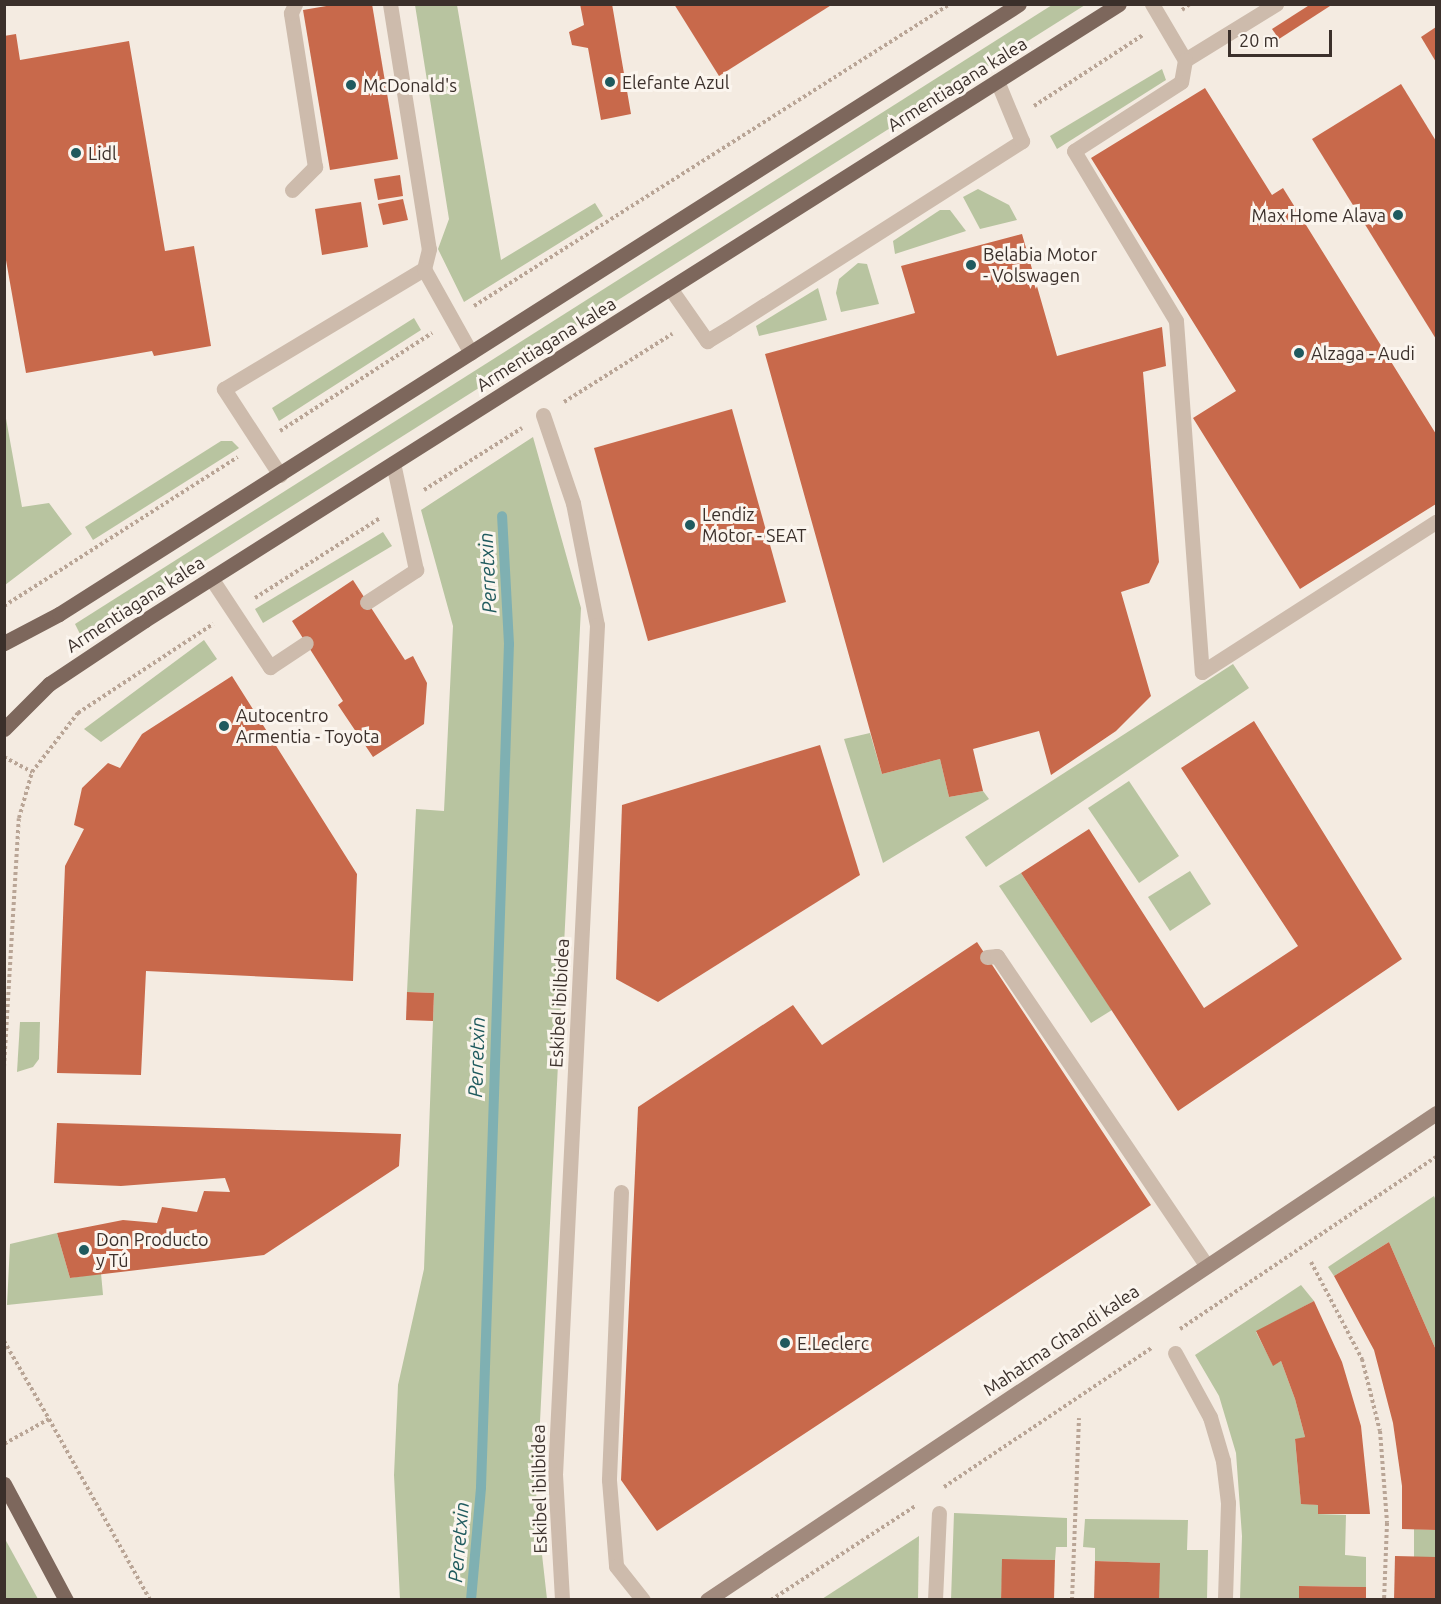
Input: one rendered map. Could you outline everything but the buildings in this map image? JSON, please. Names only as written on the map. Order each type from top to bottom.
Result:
[{"type":"main road","name":"Armentiagana kalea","points":[[4,643],[59,614],[280,475],[1019,4]]},
{"type":"main road","name":"Armentiagana kalea","points":[[4,729],[49,684],[211,578],[1119,4]]},
{"type":"main road","name":"Mahatma Ghandi kalea","points":[[707,1599],[1437,1113]]},
{"type":"main road","points":[[4,1484],[66,1599]]},
{"type":"street","points":[[292,190],[315,167],[291,13],[294,4]]},
{"type":"street","points":[[390,4],[429,249],[424,269],[471,353]]},
{"type":"street","points":[[1152,4],[1185,60],[1181,82],[1074,151],[1176,321],[1202,672],[1437,522]]},
{"type":"street","points":[[1185,60],[1276,4]]},
{"type":"street","points":[[670,288],[707,341],[717,335],[1022,141],[997,81]]},
{"type":"street","points":[[280,475],[261,442],[224,389],[424,269]]},
{"type":"street","name":"Eskibel ibilbidea","points":[[543,415],[573,503],[597,625],[555,1474],[562,1599]]},
{"type":"street","points":[[368,602],[416,570],[393,464]]},
{"type":"street","points":[[211,578],[270,668],[306,644]]},
{"type":"street","points":[[987,957],[997,956],[1207,1266]]},
{"type":"street","points":[[621,1192],[609,1480],[616,1566],[644,1599]]},
{"type":"street","points":[[1175,1353],[1210,1417],[1223,1461],[1228,1503],[1225,1599]]},
{"type":"street","points":[[935,1599],[939,1513]]},
{"type":"path","points":[[4,606],[950,4]]},
{"type":"path","points":[[1013,119],[1190,4]]},
{"type":"path","points":[[4,1067],[19,818],[32,772],[78,714],[402,504],[693,321]]},
{"type":"path","points":[[4,757],[32,772]]},
{"type":"path","points":[[1175,1332],[1437,1157]]},
{"type":"path","points":[[1311,1262],[1362,1359],[1380,1431],[1387,1523],[1384,1599]]},
{"type":"path","points":[[4,1341],[150,1599]]},
{"type":"path","points":[[939,1491],[1155,1346]]},
{"type":"path","points":[[1072,1599],[1079,1418]]},
{"type":"path","points":[[4,1444],[49,1419]]},
{"type":"path","points":[[771,1599],[920,1503]]},
{"type":"green space","points":[[415,5],[457,5],[501,260],[595,203],[603,216],[464,302],[438,249],[449,219]]},
{"type":"green space","points":[[1052,5],[1085,5],[175,580],[80,634],[75,624]]},
{"type":"green space","points":[[1162,69],[1166,80],[1057,149],[1050,136]]},
{"type":"green space","points":[[978,189],[1009,205],[1017,220],[980,229],[963,197]]},
{"type":"green space","points":[[940,210],[950,210],[966,231],[895,254],[893,241]]},
{"type":"green space","points":[[858,263],[867,264],[879,304],[841,312],[836,293],[839,279]]},
{"type":"green space","points":[[818,288],[827,320],[759,336],[756,326]]},
{"type":"green space","points":[[414,318],[421,330],[279,421],[272,408]]},
{"type":"green space","points":[[5,413],[22,507],[49,503],[72,534],[5,585]]},
{"type":"green space","points":[[533,437],[581,608],[536,1501],[547,1599],[400,1600],[394,1475],[398,1385],[424,1269],[434,993],[407,992],[416,809],[444,811],[453,626],[421,510]]},
{"type":"green space","points":[[221,441],[232,441],[239,448],[93,540],[85,527]]},
{"type":"green space","points":[[383,532],[392,546],[263,623],[255,609]]},
{"type":"green space","points":[[204,640],[217,659],[101,742],[84,729]]},
{"type":"green space","points":[[1233,664],[1249,688],[986,867],[965,837]]},
{"type":"green space","points":[[870,733],[882,774],[940,759],[949,797],[983,791],[989,799],[883,863],[844,739]]},
{"type":"green space","points":[[1129,781],[1179,856],[1139,883],[1088,808]]},
{"type":"green space","points":[[1190,871],[1211,904],[1170,931],[1148,897]]},
{"type":"green space","points":[[1021,873],[1112,1010],[1091,1023],[999,886]]},
{"type":"green space","points":[[20,1022],[40,1022],[39,1059],[33,1067],[17,1072]]},
{"type":"green space","points":[[1434,1196],[1436,1201],[1436,1350],[1389,1242],[1334,1276],[1328,1267]]},
{"type":"green space","points":[[57,1233],[70,1278],[101,1273],[103,1295],[7,1305],[10,1244]]},
{"type":"green space","points":[[1301,1285],[1314,1301],[1256,1332],[1273,1365],[1281,1361],[1295,1399],[1305,1437],[1295,1440],[1301,1503],[1318,1505],[1318,1514],[1346,1515],[1345,1555],[1366,1557],[1366,1587],[1300,1586],[1299,1599],[1240,1599],[1242,1536],[1236,1453],[1219,1396],[1195,1355]]},
{"type":"green space","points":[[954,1513],[1067,1518],[1067,1547],[1056,1547],[1055,1560],[1003,1559],[1001,1599],[951,1600]]},
{"type":"green space","points":[[1085,1519],[1188,1520],[1187,1550],[1208,1550],[1207,1599],[1159,1599],[1159,1563],[1095,1561],[1095,1548],[1083,1547]]},
{"type":"green space","points":[[1414,1529],[1436,1530],[1436,1557],[1414,1557]]},
{"type":"green space","points":[[919,1536],[918,1599],[822,1599]]},
{"type":"green space","points":[[5,1539],[38,1599],[5,1599]]},
{"type":"waterway","name":"Perretxin","points":[[471,1600],[481,1487],[509,644],[502,516]]},
{"type":"place","name":"Elefante Azul","points":[[610,82]]},
{"type":"place","name":"McDonald's","points":[[351,85]]},
{"type":"place","name":"Lidl","points":[[76,153]]},
{"type":"place","name":"Max Home Alava","points":[[1398,215]]},
{"type":"place","name":"Belabia Motor - Volswagen","points":[[971,265]]},
{"type":"place","name":"Alzaga - Audi","points":[[1299,353]]},
{"type":"place","name":"Lendiz Motor - SEAT","points":[[690,525]]},
{"type":"place","name":"Autocentro Armentia - Toyota","points":[[224,726]]},
{"type":"place","name":"Don Producto y Tú","points":[[84,1250]]},
{"type":"place","name":"E.Leclerc","points":[[785,1343]]}]
